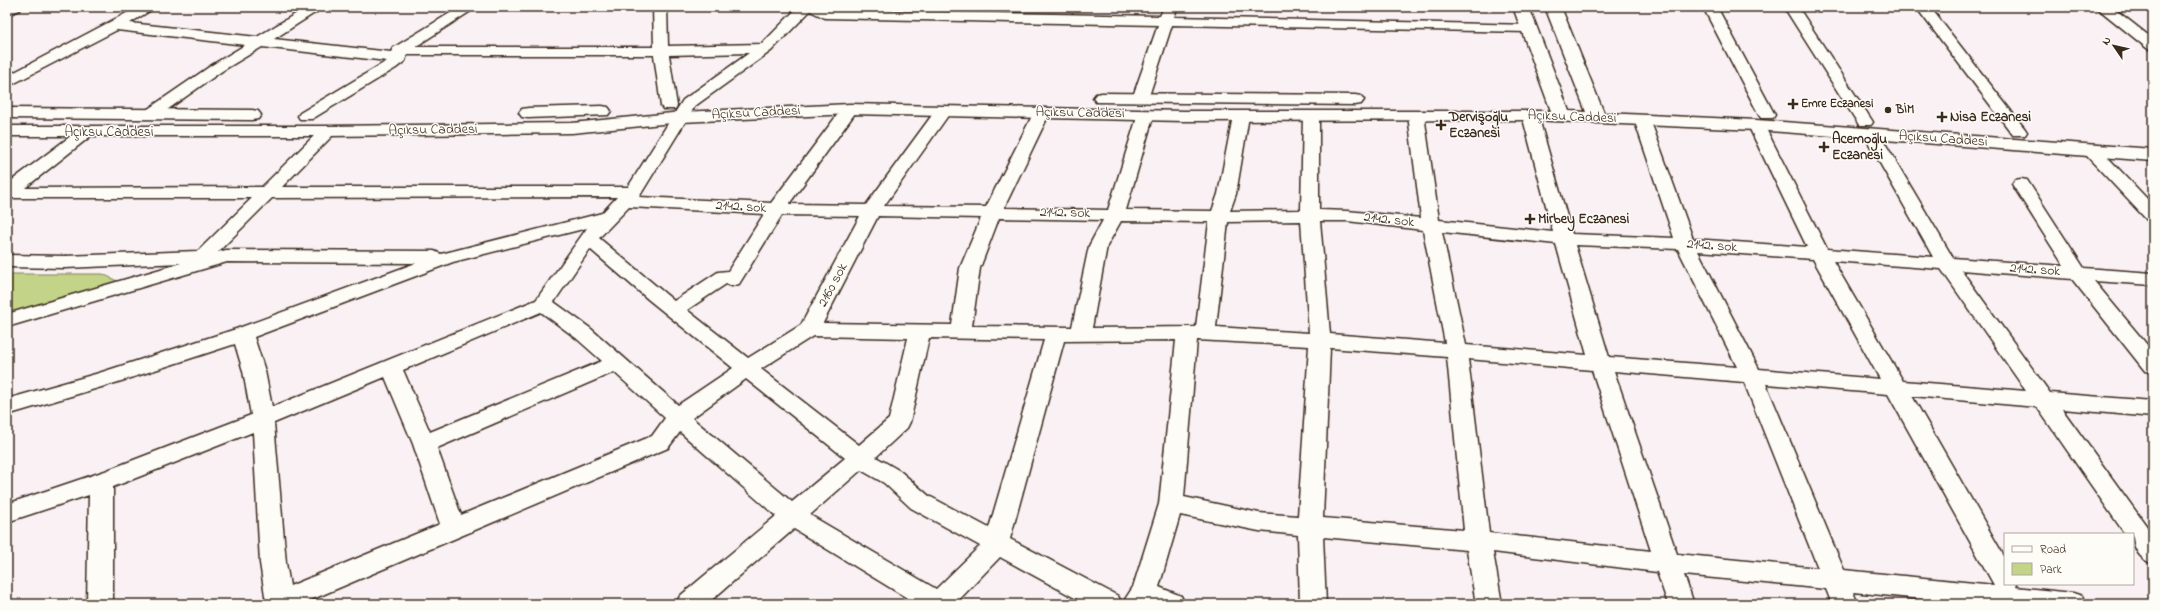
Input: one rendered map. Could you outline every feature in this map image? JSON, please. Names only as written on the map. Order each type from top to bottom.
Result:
[{"type":"main road","points":[[1521,7],[1559,110]]},
{"type":"main road","points":[[1553,7],[1594,111]]},
{"type":"main road","name":"Açıksu Caddesi","points":[[7,131],[328,131],[572,128],[680,109],[800,97],[1143,106],[1594,111],[1762,120],[1868,128],[2153,155]]},
{"type":"main road","name":"Açıksu Caddesi","points":[[7,113],[306,116],[680,109],[850,109],[1042,112],[1143,106],[1241,116],[1530,115],[1559,110]]},
{"type":"main road","name":"Açıksu Caddesi","points":[[1594,111],[1642,119],[1762,120]]},
{"type":"main road","name":"Açıksu Caddesi","points":[[1868,128],[2019,132],[2153,142]]},
{"type":"street","points":[[7,11],[15,7]]},
{"type":"street","points":[[7,82],[149,7]]},
{"type":"street","points":[[151,114],[257,43],[317,7]]},
{"type":"street","points":[[306,116],[470,7]]},
{"type":"street","points":[[660,7],[661,50],[680,109]]},
{"type":"street","points":[[7,512],[64,496],[101,483],[263,419],[543,304],[588,238],[629,196],[680,109],[766,48],[806,7]]},
{"type":"street","points":[[812,7],[825,14],[1169,14],[1528,28]]},
{"type":"street","points":[[1710,7],[1762,120],[1820,254],[2004,579]]},
{"type":"street","points":[[1791,7],[1868,128],[1947,264],[2153,554]]},
{"type":"street","points":[[1923,7],[2019,132]]},
{"type":"street","points":[[2103,7],[2153,46]]},
{"type":"street","points":[[1081,333],[1098,246],[1115,215],[1143,106],[1169,14]]},
{"type":"street","points":[[114,25],[257,43],[399,55],[766,48]]},
{"type":"street","points":[[2134,32],[2153,33]]},
{"type":"street","points":[[674,310],[725,276],[732,280],[776,209],[850,109]]},
{"type":"street","name":"2160 sok","points":[[279,603],[660,442],[679,416],[747,368],[809,329],[872,210],[944,110]]},
{"type":"street","points":[[961,332],[970,268],[993,212],[1042,112]]},
{"type":"street","points":[[1312,115],[1310,214],[1320,340],[1310,527],[1313,604]]},
{"type":"street","points":[[1416,115],[1431,225],[1457,352],[1478,541],[1489,604]]},
{"type":"street","points":[[1530,115],[1564,240],[1600,362],[1681,604]]},
{"type":"street","points":[[1172,604],[1140,598],[1171,504],[1196,333],[1219,217],[1227,194],[1241,116]]},
{"type":"street","points":[[1642,119],[1685,244],[1752,376],[1845,604]]},
{"type":"street","points":[[203,257],[328,131]]},
{"type":"street","points":[[7,193],[86,132]]},
{"type":"street","points":[[2091,150],[2153,216]]},
{"type":"street","points":[[2021,184],[2077,272],[2153,366]]},
{"type":"street","name":"2142. sok","points":[[7,193],[267,193],[629,196],[776,209],[1219,217],[1310,214],[1347,216],[1564,240],[1685,244],[1947,264],[2077,272],[2153,279]]},
{"type":"street","points":[[7,407],[107,378],[243,334],[446,258],[606,218]]},
{"type":"street","points":[[588,238],[674,310],[860,458],[892,477],[920,502],[996,545],[1110,604]]},
{"type":"street","points":[[7,321],[226,256]]},
{"type":"street","points":[[7,261],[64,262],[226,256],[446,258]]},
{"type":"street","points":[[543,304],[583,333],[679,416],[744,476],[791,515],[896,580],[939,604],[996,545],[1056,333]]},
{"type":"street","points":[[809,329],[920,332],[1081,333],[1120,335],[1196,333],[1320,340],[2153,409]]},
{"type":"street","points":[[689,604],[791,515],[860,458],[899,422],[920,332]]},
{"type":"street","points":[[243,334],[254,371],[263,419],[273,563],[279,603]]},
{"type":"street","points":[[424,444],[617,363]]},
{"type":"street","points":[[391,366],[424,444],[454,529]]},
{"type":"street","points":[[100,604],[101,483]]},
{"type":"street","points":[[1171,504],[1259,522],[1478,541],[1668,563],[1835,580],[2011,592],[2073,604]]},
{"type":"green space","points":[[7,274],[103,274],[121,283],[7,315]]},
{"type":"place","name":"Emre Eczanesi","points":[[1793,104]]},
{"type":"place","name":"BİM","points":[[1888,110]]},
{"type":"place","name":"Nisa Eczanesi","points":[[1942,117]]},
{"type":"place","name":"Dervişoğlu Eczanesi","points":[[1441,125]]},
{"type":"place","name":"Acemoğlu Eczanesi","points":[[1824,147]]},
{"type":"place","name":"Mirbey Eczanesi","points":[[1530,219]]}]
